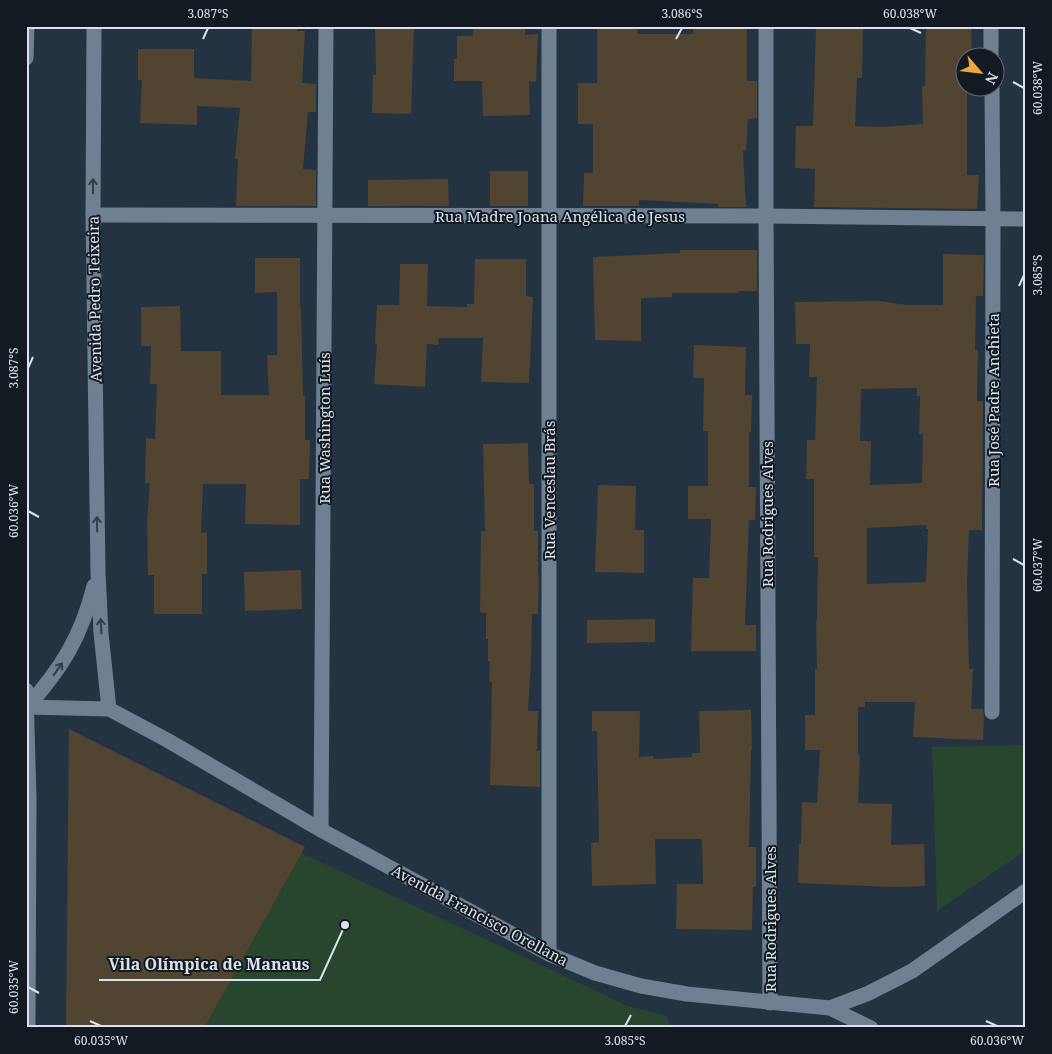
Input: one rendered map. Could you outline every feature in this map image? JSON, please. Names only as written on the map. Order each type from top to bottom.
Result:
[{"type":"street","points":[[26,26],[26,58]]},
{"type":"street","name":"Avenida Pedro Teixeira","points":[[94,26],[93,215],[98,572],[101,633],[109,709]]},
{"type":"street","name":"Rua Washington Luís","points":[[321,830],[326,26]]},
{"type":"street","name":"Rua Venceslau Brás","points":[[549,954],[550,26]]},
{"type":"street","name":"Rua Rodrigues Alves","points":[[766,26],[770,1003]]},
{"type":"street","points":[[991,26],[991,48]]},
{"type":"street","name":"Rua José Padre Anchieta","points":[[992,98],[992,712]]},
{"type":"street","name":"Rua Madre Joana Angélica de Jesus","points":[[93,215],[766,216],[1026,219]]},
{"type":"street","name":"Avenida Pedro Teixeira","points":[[27,707],[70,652],[88,610],[98,572]]},
{"type":"street","points":[[26,690],[28,1028]]},
{"type":"street","name":"Avenida Francisco Orellana","points":[[27,707],[109,709],[167,740],[321,830],[549,954],[594,973],[641,986],[687,994],[830,1008],[869,993],[912,971],[1026,891]]},
{"type":"street","points":[[830,1008],[871,1028]]},
{"type":"street","points":[[29,1011],[39,1028]]},
{"type":"green space","points":[[1026,745],[1026,850],[937,911],[932,747]]},
{"type":"green space","points":[[282,844],[628,1006],[667,1016],[669,1028],[176,1028]]},
{"type":"building","points":[[252,26],[297,26],[297,31],[305,31],[302,83],[316,84],[316,112],[308,112],[303,169],[316,170],[316,206],[236,206],[238,159],[235,159],[240,108],[197,106],[197,125],[140,123],[142,80],[138,80],[138,49],[194,49],[194,78],[251,81]]},
{"type":"building","points":[[375,26],[414,26],[411,114],[372,113],[373,75],[376,75]]},
{"type":"building","points":[[474,26],[525,26],[525,35],[538,34],[536,82],[529,81],[530,115],[483,116],[482,81],[454,81],[454,59],[457,59],[457,36],[473,36]]},
{"type":"building","points":[[597,26],[638,26],[637,34],[693,34],[693,26],[747,26],[747,81],[757,81],[757,118],[748,119],[746,150],[743,150],[746,207],[718,207],[718,204],[639,200],[639,206],[583,206],[584,173],[593,173],[593,124],[578,124],[578,83],[597,83]]},
{"type":"building","points":[[816,26],[863,26],[862,78],[857,78],[855,126],[883,127],[923,124],[922,86],[925,86],[926,26],[971,26],[972,48],[954,48],[954,98],[967,98],[967,175],[979,175],[977,209],[814,207],[815,169],[795,168],[796,126],[813,126]]},
{"type":"building","points":[[490,171],[528,171],[528,206],[490,206]]},
{"type":"building","points":[[448,179],[449,206],[368,206],[368,180]]},
{"type":"building","points":[[680,250],[757,250],[757,291],[739,291],[739,293],[672,293],[672,297],[641,298],[641,341],[595,340],[593,257],[680,253]]},
{"type":"building","points":[[943,254],[984,255],[983,296],[976,296],[975,350],[978,350],[977,401],[983,401],[982,530],[969,530],[967,581],[969,669],[973,669],[971,709],[983,709],[983,740],[913,737],[915,702],[865,702],[865,707],[858,707],[858,755],[860,756],[858,803],[892,804],[891,845],[924,844],[925,886],[893,887],[798,883],[802,802],[817,803],[820,750],[805,750],[805,715],[815,715],[815,669],[817,669],[818,557],[814,557],[814,479],[806,479],[807,440],[815,440],[817,377],[809,377],[810,344],[796,344],[795,302],[879,301],[907,305],[943,305]],"holes":[[[917,388],[917,396],[920,396],[919,434],[923,434],[922,483],[870,485],[871,441],[860,441],[861,389]],[[926,525],[926,529],[928,529],[926,582],[867,584],[867,528]]]},
{"type":"building","points":[[255,258],[300,258],[305,440],[310,440],[309,479],[300,479],[300,525],[245,524],[246,484],[203,484],[201,533],[207,532],[207,574],[202,574],[202,614],[154,614],[154,575],[148,575],[147,522],[150,483],[145,483],[146,438],[155,439],[157,384],[150,384],[151,346],[141,346],[141,307],[180,306],[181,351],[221,351],[221,395],[269,395],[267,355],[277,355],[277,292],[255,293]]},
{"type":"building","points":[[475,259],[526,259],[526,296],[533,297],[529,383],[481,382],[483,338],[439,338],[438,345],[427,344],[425,387],[374,384],[377,305],[399,305],[400,264],[428,264],[427,306],[467,307],[467,304],[474,304]]},
{"type":"building","points":[[694,345],[746,347],[745,395],[752,395],[751,432],[749,432],[749,487],[756,487],[755,520],[749,520],[745,625],[756,625],[756,651],[691,651],[693,578],[709,578],[711,519],[688,519],[688,486],[708,486],[708,431],[703,431],[704,378],[693,378]]},
{"type":"building","points":[[528,443],[529,484],[534,484],[534,531],[538,531],[539,575],[538,614],[532,614],[528,711],[538,711],[537,751],[540,751],[540,787],[490,785],[492,682],[489,682],[490,661],[488,661],[488,639],[486,639],[486,613],[480,612],[481,531],[485,531],[483,444]]},
{"type":"building","points":[[598,485],[636,486],[635,530],[644,530],[644,573],[595,572]]},
{"type":"building","points":[[301,570],[302,609],[245,611],[244,572]]},
{"type":"building","points":[[655,619],[655,642],[587,643],[587,620]]},
{"type":"building","points":[[751,710],[752,750],[749,847],[756,847],[756,887],[753,887],[752,930],[676,929],[677,884],[703,884],[702,839],[655,839],[656,884],[592,886],[591,843],[599,842],[597,731],[592,731],[592,711],[640,711],[639,757],[653,756],[653,759],[692,757],[692,753],[700,753],[699,711]]},
{"type":"building","points":[[69,729],[305,847],[204,1028],[66,1028]]},
{"type":"place","name":"Vila Olímpica de Manaus","points":[[345,925]]}]
